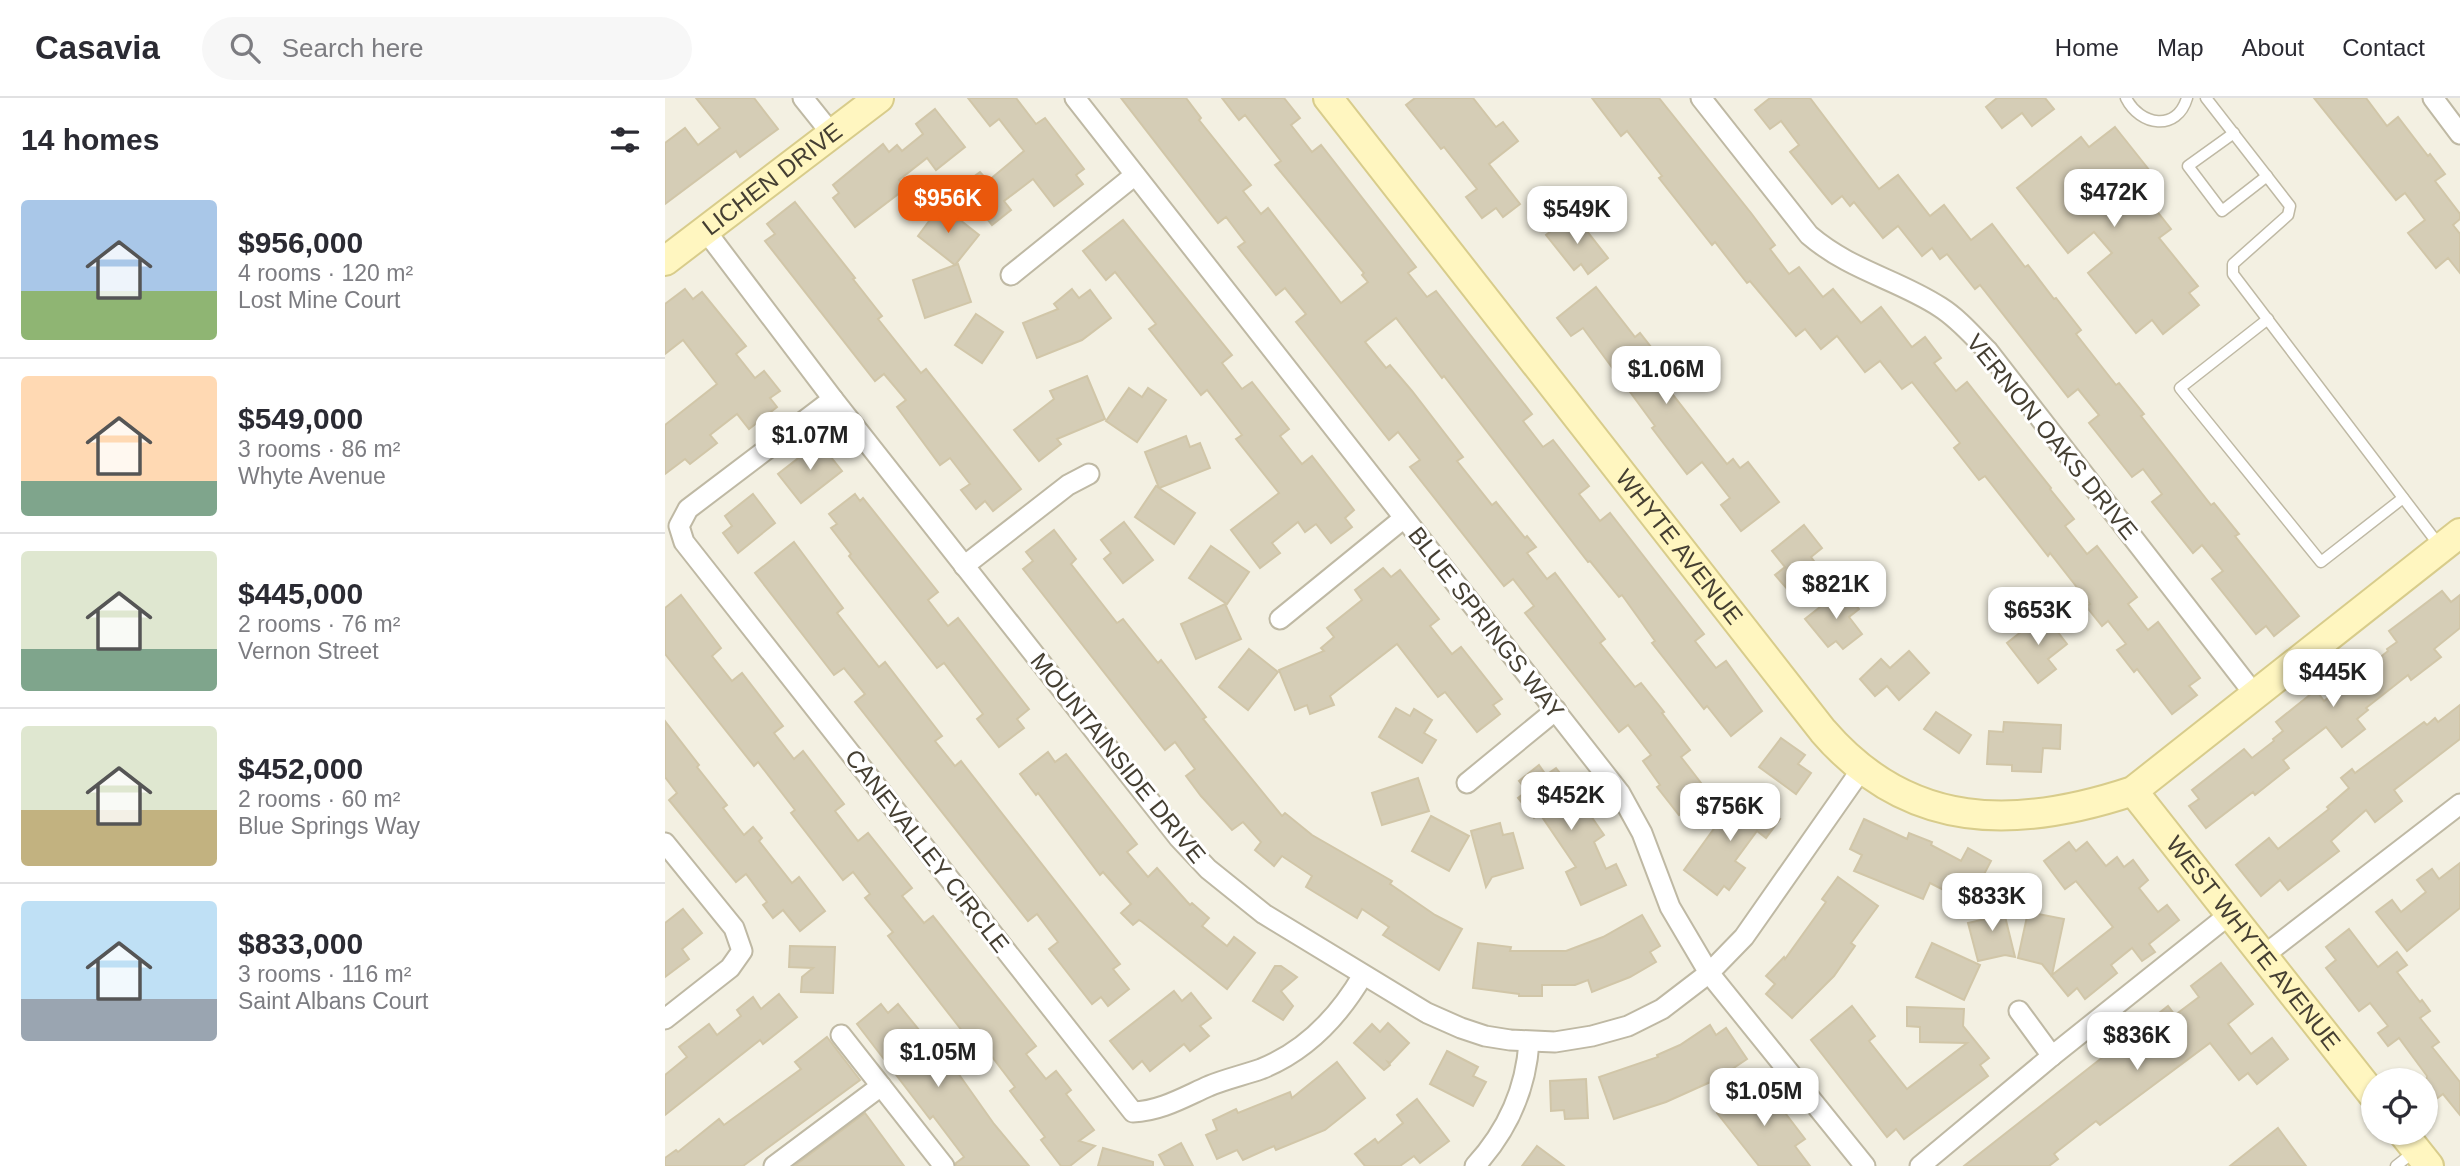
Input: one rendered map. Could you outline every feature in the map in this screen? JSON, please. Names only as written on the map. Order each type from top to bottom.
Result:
[{"type":"street","points":[[803,98],[831,133]]},
{"type":"street","name":"LICHEN DRIVE","points":[[665,261],[879,98]]},
{"type":"street","name":"BLUE SPRINGS WAY","points":[[1075,98],[1620,793],[1650,851],[1670,907],[1709,973],[1865,1166]]},
{"type":"street","name":"WHYTE AVENUE","points":[[1328,98],[1823,731],[1861,770],[1938,808],[1980,815],[2017,817],[2054,812],[2099,803],[2133,792]]},
{"type":"street","name":"VERNON OAKS DRIVE","points":[[1701,98],[1816,241],[1860,269],[1914,292],[1963,325],[1987,351],[2255,695]]},
{"type":"street","points":[[2433,98],[2460,134]]},
{"type":"street","points":[[1011,275],[1135,175]]},
{"type":"street","name":"MOUNTAINSIDE DRIVE","points":[[705,230],[833,399],[1179,838],[1208,869],[1264,914],[1427,1013],[1485,1036],[1529,1042],[1555,1042],[1593,1036],[1628,1026],[1662,1009],[1709,973],[1744,937],[1861,770]]},
{"type":"street","name":"CANEVALLEY CIRCLE","points":[[833,399],[688,509],[679,526],[684,542],[1133,1112],[1147,1111],[1184,1099],[1221,1081],[1262,1068],[1287,1055],[1332,1019],[1363,975]]},
{"type":"street","points":[[964,566],[1068,485],[1090,474]]},
{"type":"street","points":[[1280,619],[1403,519]]},
{"type":"street","points":[[2133,792],[2450,541]]},
{"type":"street","points":[[1467,783],[1556,710]]},
{"type":"street","name":"WEST WHYTE AVENUE","points":[[2133,792],[2361,1081]]},
{"type":"street","points":[[2263,956],[2460,804]]},
{"type":"street","points":[[665,843],[734,928],[743,951],[730,968],[665,1019]]},
{"type":"street","points":[[1920,1166],[2230,914]]},
{"type":"street","points":[[2019,1010],[2052,1056]]},
{"type":"street","points":[[841,1035],[944,1166]]},
{"type":"street","points":[[1475,1166],[1492,1147],[1518,1098],[1527,1064],[1529,1042]]},
{"type":"street","points":[[774,1166],[881,1086]]},
{"type":"lane","points":[[2126,98],[2132,109],[2141,117],[2153,121],[2166,120],[2177,115],[2187,98]]},
{"type":"lane","points":[[2206,98],[2290,206],[2288,215],[2233,264],[2233,274],[2403,498],[2450,541]]},
{"type":"lane","points":[[2234,133],[2188,166],[2222,211],[2267,176]]},
{"type":"lane","points":[[2268,319],[2180,388],[2321,562],[2403,498]]},
{"type":"building","points":[[696,98],[754,98],[778,129],[740,157],[736,151],[665,204],[665,143],[685,128],[698,145],[720,128]]},
{"type":"building","points":[[968,98],[1016,98],[1036,124],[1045,118],[1084,169],[1076,175],[1083,184],[1054,206],[1033,179],[1004,201],[1011,210],[992,225],[961,186],[980,172],[988,181],[1024,151],[999,119],[990,126]]},
{"type":"building","points":[[1121,98],[1186,98],[1201,118],[1199,120],[1251,185],[1243,191],[1261,214],[1268,208],[1341,303],[1368,282],[1362,275],[1364,273],[1275,165],[1281,161],[1245,115],[1239,120],[1222,98],[1284,98],[1300,118],[1291,125],[1312,152],[1321,145],[1416,267],[1408,273],[1427,297],[1436,291],[1532,414],[1523,421],[1543,447],[1553,440],[1589,486],[1579,494],[1600,521],[1610,513],[1704,634],[1695,641],[1716,668],[1726,661],[1762,711],[1731,736],[1707,706],[1704,709],[1652,643],[1655,641],[1622,595],[1619,597],[1590,561],[1588,562],[1396,318],[1365,342],[1386,368],[1390,365],[1412,391],[1463,457],[1457,461],[1492,505],[1496,502],[1525,538],[1527,536],[1536,547],[1527,553],[1547,579],[1555,573],[1605,639],[1600,643],[1635,687],[1641,683],[1664,712],[1662,713],[1690,750],[1681,757],[1708,792],[1679,815],[1657,787],[1660,785],[1643,761],[1651,755],[1628,725],[1619,732],[1525,613],[1534,606],[1513,579],[1504,586],[1410,467],[1420,460],[1398,432],[1389,440],[1296,322],[1306,314],[1285,288],[1276,295],[1238,247],[1245,242],[1226,217],[1218,223]]},
{"type":"building","points":[[1415,98],[1473,98],[1496,127],[1503,122],[1518,141],[1489,164],[1520,204],[1503,217],[1496,208],[1482,218],[1466,197],[1477,189],[1406,105]]},
{"type":"building","points":[[1592,98],[1659,98],[1775,245],[1770,249],[1789,274],[1799,267],[1823,297],[1833,289],[1861,323],[1881,307],[1912,347],[1925,337],[1941,358],[1934,363],[1956,391],[1967,382],[2051,488],[2074,519],[2065,526],[2087,554],[2097,546],[2137,597],[2128,604],[2148,630],[2158,622],[2200,678],[2189,686],[2197,695],[2172,714],[2137,669],[2134,672],[2117,650],[2126,644],[2108,621],[2102,626],[2086,606],[2090,604],[2050,553],[2048,556],[1985,476],[1979,480],[1954,448],[1960,443],[1912,382],[1902,389],[1880,361],[1865,372],[1837,336],[1821,349],[1805,329],[1796,336],[1750,281],[1747,283],[1715,242],[1712,245],[1659,178],[1662,176],[1627,131],[1621,136]]},
{"type":"building","points":[[1770,98],[1810,98],[1879,189],[1898,175],[1930,216],[1944,205],[1971,240],[1992,224],[2025,267],[2028,265],[2054,299],[2056,298],[2081,330],[2076,334],[2116,385],[2119,383],[2144,414],[2141,416],[2211,505],[2214,503],[2239,534],[2235,536],[2299,616],[2274,636],[2266,626],[2256,634],[2212,579],[2223,571],[2202,545],[2193,553],[2152,502],[2162,494],[2143,469],[2132,477],[2089,423],[2099,415],[2078,389],[2068,397],[1980,285],[1975,289],[1947,254],[1940,259],[1932,248],[1922,256],[1898,226],[1883,238],[1854,202],[1850,206],[1842,196],[1832,204],[1790,152],[1799,145],[1781,121],[1770,129],[1755,110]]},
{"type":"building","points":[[1997,98],[2045,98],[2054,109],[2032,126],[2022,113],[2002,128],[1986,107]]},
{"type":"building","points":[[2314,98],[2366,98],[2387,126],[2398,117],[2428,156],[2430,154],[2445,174],[2435,181],[2460,214],[2460,219],[2453,225],[2460,234],[2460,273],[2448,258],[2436,268],[2408,233],[2425,220],[2405,193],[2396,200]]},
{"type":"building","points":[[935,109],[965,147],[936,170],[927,158],[899,180],[906,188],[855,227],[833,198],[839,193],[833,185],[883,144],[889,152],[897,145],[902,151],[923,134],[916,124]]},
{"type":"building","points":[[2115,127],[2150,171],[2124,192],[2141,214],[2152,205],[2171,229],[2159,238],[2198,286],[2189,293],[2199,305],[2163,334],[2152,320],[2136,333],[2088,273],[2112,253],[2094,232],[2068,253],[2017,188],[2081,137],[2089,147]]},
{"type":"building","points":[[795,202],[882,316],[878,319],[921,373],[926,369],[1021,489],[993,511],[985,501],[976,509],[961,490],[970,484],[950,458],[940,465],[897,407],[906,400],[884,374],[875,381],[765,241],[775,234],[767,224]]},
{"type":"building","points":[[941,205],[979,235],[955,265],[918,236]]},
{"type":"building","points":[[1568,218],[1574,225],[1579,221],[1608,258],[1588,274],[1581,264],[1574,270],[1546,235]]},
{"type":"building","points":[[1123,220],[1232,355],[1222,363],[1242,389],[1252,382],[1289,429],[1280,436],[1302,464],[1312,456],[1354,510],[1345,518],[1352,527],[1331,543],[1316,524],[1305,532],[1298,522],[1272,543],[1280,553],[1260,568],[1231,530],[1279,493],[1236,439],[1242,435],[1207,390],[1201,395],[1149,329],[1156,324],[1115,272],[1106,280],[1083,251]]},
{"type":"building","points":[[958,264],[971,302],[925,318],[913,280]]},
{"type":"building","points":[[1596,287],[1635,337],[1640,333],[1676,379],[1667,387],[1727,464],[1733,459],[1740,468],[1748,462],[1779,502],[1741,531],[1721,505],[1730,498],[1702,462],[1687,474],[1583,328],[1571,336],[1557,318]]},
{"type":"building","points":[[685,289],[693,299],[702,292],[746,346],[736,354],[755,378],[764,371],[780,391],[770,398],[777,407],[749,429],[737,414],[710,435],[717,443],[690,464],[685,459],[665,474],[665,425],[717,384],[683,340],[665,354],[665,304]]},
{"type":"building","points":[[1072,289],[1079,298],[1090,290],[1111,318],[1082,340],[1037,358],[1023,323],[1058,309],[1054,304]]},
{"type":"building","points":[[976,314],[1003,332],[982,363],[955,345]]},
{"type":"building","points":[[1087,376],[1105,419],[1057,439],[1061,444],[1039,461],[1014,430],[1054,399],[1050,391]]},
{"type":"building","points":[[1129,388],[1142,397],[1148,388],[1166,400],[1137,442],[1106,421]]},
{"type":"building","points":[[1186,436],[1190,447],[1200,443],[1210,468],[1159,488],[1145,452]]},
{"type":"building","points":[[819,442],[842,471],[801,503],[778,474]]},
{"type":"building","points":[[1156,486],[1195,513],[1174,544],[1135,517]]},
{"type":"building","points":[[753,494],[775,523],[738,553],[723,533],[732,526],[725,516]]},
{"type":"building","points":[[855,494],[860,501],[863,498],[938,592],[928,600],[948,626],[958,618],[1029,709],[1017,719],[1024,728],[999,747],[977,719],[983,714],[944,663],[937,668],[849,556],[851,554],[831,528],[837,524],[829,514]]},
{"type":"building","points":[[1124,522],[1153,560],[1123,583],[1104,559],[1111,553],[1101,540]]},
{"type":"building","points":[[1804,525],[1822,548],[1811,557],[1819,568],[1790,592],[1775,575],[1785,567],[1772,551]]},
{"type":"building","points":[[1054,530],[1076,559],[1071,564],[1117,623],[1123,619],[1158,663],[1161,660],[1206,717],[1203,719],[1282,816],[1285,813],[1312,835],[1392,881],[1390,884],[1435,915],[1462,929],[1439,970],[1383,935],[1389,927],[1362,909],[1357,918],[1306,887],[1312,876],[1282,856],[1274,866],[1255,850],[1261,842],[1243,822],[1232,830],[1201,796],[1186,776],[1195,769],[1175,742],[1165,750],[1023,569],[1033,561],[1026,552]]},
{"type":"building","points":[[794,542],[843,608],[837,613],[879,667],[885,662],[942,736],[935,741],[955,766],[961,761],[1120,964],[1113,969],[1129,989],[1108,1006],[1101,997],[1092,1004],[1049,949],[1058,942],[1037,914],[1028,921],[855,702],[865,694],[844,668],[834,675],[755,573]]},
{"type":"building","points":[[1211,546],[1249,572],[1227,604],[1189,578]]},
{"type":"building","points":[[1383,568],[1391,577],[1400,570],[1439,619],[1430,626],[1452,654],[1461,647],[1502,699],[1493,705],[1500,714],[1477,732],[1445,692],[1438,697],[1397,644],[1330,696],[1334,705],[1310,714],[1307,705],[1295,710],[1279,670],[1324,651],[1321,648],[1334,637],[1327,628],[1362,600],[1355,590]]},
{"type":"building","points":[[1843,589],[1859,609],[1849,617],[1862,634],[1843,649],[1836,641],[1828,647],[1805,619]]},
{"type":"building","points":[[2442,591],[2451,602],[2460,595],[2460,628],[2434,649],[2441,657],[2411,680],[2408,675],[2366,708],[2368,710],[2357,719],[2365,729],[2342,747],[2326,727],[2283,760],[2289,768],[2206,828],[2189,806],[2199,799],[2192,790],[2244,749],[2252,758],[2274,741],[2283,731],[2276,722],[2316,690],[2324,701],[2350,680],[2342,670],[2359,657],[2367,668],[2397,642],[2389,631]]},
{"type":"building","points":[[681,595],[721,648],[712,656],[732,681],[742,673],[783,726],[774,733],[794,759],[803,751],[844,804],[835,811],[858,841],[868,833],[912,888],[902,896],[924,923],[933,916],[1036,1046],[1026,1054],[1046,1079],[1056,1071],[1071,1090],[1066,1094],[1094,1130],[1079,1141],[1095,1146],[1070,1166],[1061,1166],[1041,1140],[1045,1137],[1010,1091],[1015,1087],[980,1041],[974,1046],[888,936],[893,932],[865,898],[870,894],[853,872],[843,880],[791,813],[795,810],[758,762],[754,766],[665,654],[665,608]]},
{"type":"building","points":[[1225,604],[1241,639],[1196,659],[1181,624]]},
{"type":"building","points":[[2044,614],[2067,644],[2048,659],[2056,669],[2038,683],[2007,643]]},
{"type":"building","points":[[1249,649],[1278,672],[1248,710],[1219,687]]},
{"type":"building","points":[[1909,651],[1929,673],[1899,700],[1887,686],[1875,696],[1860,679],[1881,659],[1890,668]]},
{"type":"building","points":[[2460,705],[2460,739],[2394,790],[2402,801],[2375,822],[2366,810],[2331,841],[2339,851],[2288,890],[2280,880],[2261,896],[2236,865],[2269,838],[2278,849],[2329,809],[2327,807],[2349,788],[2341,778],[2352,769],[2355,773],[2424,722],[2427,725],[2435,718],[2438,722]]},
{"type":"building","points":[[1396,708],[1410,716],[1414,709],[1432,720],[1424,733],[1436,740],[1422,763],[1379,737]]},
{"type":"building","points":[[1936,712],[1971,735],[1959,753],[1924,729]]},
{"type":"building","points":[[665,721],[727,805],[723,808],[744,835],[753,827],[762,838],[759,841],[792,883],[799,877],[825,911],[800,931],[783,910],[773,918],[763,905],[767,902],[746,874],[736,882],[669,800],[677,793],[665,777]]},
{"type":"building","points":[[2004,722],[2061,725],[2060,749],[2043,748],[2041,772],[2012,771],[2012,765],[1987,764],[1989,731],[2003,732]]},
{"type":"building","points":[[1781,738],[1805,755],[1798,764],[1811,773],[1796,794],[1759,767]]},
{"type":"building","points":[[1048,752],[1055,762],[1066,754],[1137,844],[1127,852],[1148,877],[1157,868],[1190,905],[1192,903],[1209,918],[1202,926],[1227,946],[1234,937],[1255,953],[1227,989],[1141,921],[1133,925],[1121,913],[1131,904],[1103,872],[1100,875],[1038,793],[1036,795],[1020,774]]},
{"type":"building","points":[[1539,765],[1546,775],[1556,768],[1571,787],[1604,835],[1594,842],[1606,869],[1616,864],[1626,885],[1581,905],[1566,872],[1576,867],[1540,814],[1534,818],[1518,798],[1527,791],[1519,781]]},
{"type":"building","points":[[1418,778],[1429,811],[1382,825],[1372,793]]},
{"type":"building","points":[[1742,790],[1780,819],[1766,838],[1757,831],[1735,861],[1745,868],[1729,890],[1724,886],[1717,895],[1684,870]]},
{"type":"building","points":[[1431,816],[1469,836],[1449,871],[1412,851]]},
{"type":"building","points":[[1864,819],[1907,839],[1909,833],[1932,842],[1931,845],[1961,861],[1968,848],[1991,861],[1969,903],[1930,883],[1923,899],[1854,871],[1862,855],[1850,849]]},
{"type":"building","points":[[1500,823],[1503,835],[1513,833],[1523,868],[1492,877],[1486,887],[1471,831]]},
{"type":"building","points":[[2069,842],[2076,851],[2087,842],[2106,866],[2117,857],[2124,867],[2133,860],[2148,880],[2139,888],[2158,912],[2167,905],[2179,920],[2149,944],[2155,952],[2142,961],[2132,948],[2111,965],[2117,973],[2085,999],[2077,988],[2068,996],[2042,964],[2018,958],[2028,912],[2064,919],[2052,975],[2113,927],[2076,881],[2065,889],[2044,861]]},
{"type":"building","points":[[2460,863],[2460,908],[2407,951],[2376,912],[2392,900],[2401,912],[2426,892],[2417,880],[2432,869],[2439,879]]},
{"type":"building","points":[[1838,877],[1878,906],[1851,943],[1855,946],[1834,976],[1792,1018],[1766,994],[1775,984],[1766,976],[1784,957],[1785,959],[1826,902],[1822,899]]},
{"type":"building","points":[[2001,900],[2015,957],[2005,955],[1978,961],[1968,923],[1994,917],[1975,907]]},
{"type":"building","points":[[683,909],[702,933],[682,949],[689,959],[665,977],[665,923]]},
{"type":"building","points":[[1642,915],[1660,946],[1650,952],[1656,962],[1630,977],[1592,992],[1588,980],[1575,985],[1542,985],[1542,996],[1519,996],[1473,988],[1478,943],[1511,947],[1510,951],[1566,951],[1603,937]]},
{"type":"building","points":[[2349,929],[2378,967],[2397,952],[2407,965],[2397,972],[2430,1011],[2420,1018],[2439,1042],[2432,1047],[2460,1082],[2460,1115],[2443,1094],[2438,1098],[2438,1068],[2421,1068],[2399,1038],[2388,1046],[2378,1033],[2388,1026],[2370,1003],[2359,1011],[2326,968],[2336,960],[2326,947]]},
{"type":"building","points":[[1932,943],[1980,965],[1964,1000],[1916,977]]},
{"type":"building","points":[[790,946],[835,947],[833,993],[801,992],[802,977],[813,968],[789,967]]},
{"type":"building","points":[[2221,963],[2253,1004],[2228,1024],[2251,1054],[2272,1038],[2288,1059],[2257,1084],[2248,1073],[2239,1080],[2210,1043],[2100,1125],[2096,1121],[2054,1154],[2058,1159],[2049,1166],[1964,1166],[2168,1006],[2175,1015],[2199,997],[2191,986]]},
{"type":"building","points":[[1275,966],[1281,966],[1297,977],[1281,991],[1293,1006],[1283,1020],[1253,1001]]},
{"type":"building","points":[[1174,991],[1182,1001],[1191,993],[1211,1018],[1200,1026],[1209,1036],[1190,1051],[1184,1044],[1150,1071],[1142,1061],[1133,1069],[1110,1041]]},
{"type":"building","points":[[779,994],[797,1017],[763,1044],[760,1040],[665,1115],[665,1075],[687,1057],[679,1047],[709,1024],[717,1035],[741,1016],[737,1010],[753,997],[761,1009]]},
{"type":"building","points":[[881,1004],[888,1013],[898,1004],[945,1062],[948,1059],[994,1124],[1029,1166],[956,1166],[964,1157],[933,1116],[930,1119],[857,1024]]},
{"type":"building","points":[[1852,1006],[1875,1036],[1869,1041],[1907,1089],[1967,1043],[1920,1042],[1920,1027],[1907,1026],[1907,1007],[1964,1009],[1963,1026],[1989,1058],[1980,1065],[1988,1076],[1904,1139],[1896,1129],[1887,1137],[1811,1040]]},
{"type":"building","points":[[1388,1023],[1409,1043],[1388,1062],[1390,1065],[1384,1070],[1354,1043],[1372,1024],[1380,1032]]},
{"type":"building","points":[[1710,1025],[1716,1035],[1726,1028],[1747,1059],[1717,1079],[1666,1102],[1614,1119],[1599,1077],[1658,1057],[1657,1055],[1680,1045]]},
{"type":"building","points":[[827,1037],[860,1080],[743,1166],[665,1166],[665,1158],[676,1150],[678,1152],[719,1119],[724,1125],[801,1069],[795,1062]]},
{"type":"building","points":[[1447,1051],[1478,1067],[1473,1076],[1486,1082],[1473,1106],[1430,1084]]},
{"type":"building","points":[[1337,1062],[1365,1098],[1325,1130],[1276,1150],[1274,1146],[1243,1160],[1237,1150],[1217,1159],[1206,1135],[1217,1130],[1213,1120],[1236,1109],[1238,1113],[1290,1092],[1292,1098]]},
{"type":"building","points":[[1586,1079],[1588,1118],[1565,1119],[1564,1110],[1551,1111],[1550,1081]]},
{"type":"building","points":[[1760,1080],[1805,1139],[1795,1146],[1810,1166],[1759,1166],[1717,1113]]},
{"type":"building","points":[[1417,1099],[1449,1141],[1420,1163],[1414,1156],[1400,1166],[1365,1166],[1355,1154],[1375,1139],[1378,1143],[1403,1123],[1397,1115]]},
{"type":"building","points":[[865,1113],[904,1166],[794,1166]]},
{"type":"building","points":[[2278,1128],[2306,1166],[2230,1166]]},
{"type":"building","points":[[1181,1143],[1193,1166],[1165,1166],[1159,1155]]},
{"type":"building","points":[[1537,1146],[1564,1166],[1522,1166]]},
{"type":"building","points":[[1103,1148],[1153,1162],[1153,1166],[1098,1166]]}]
